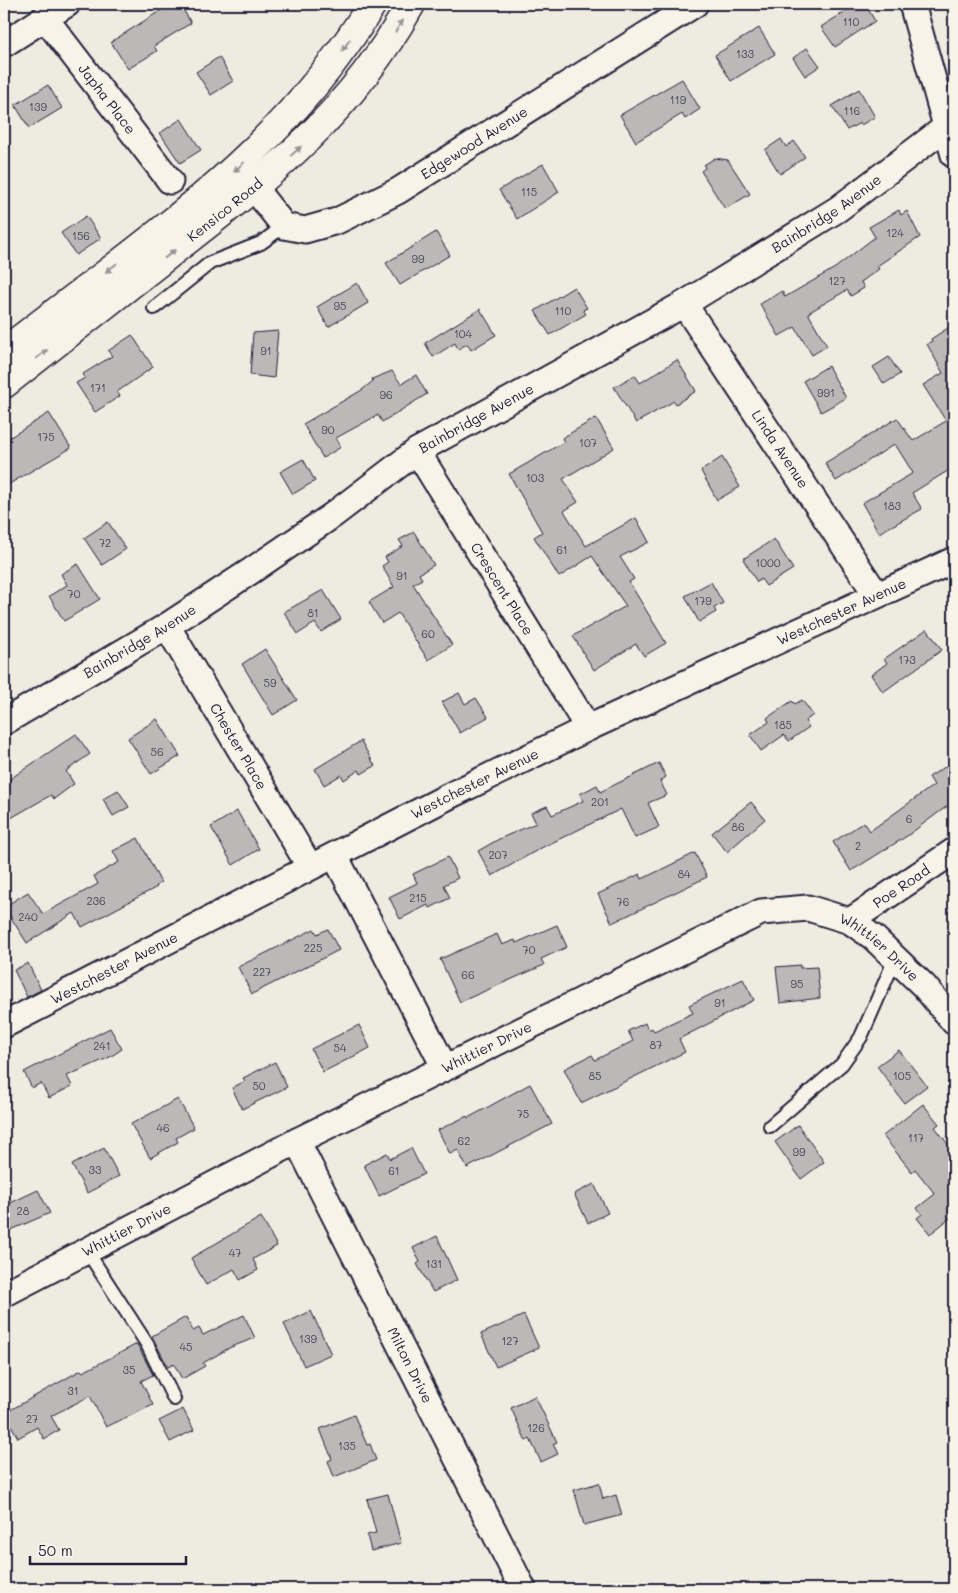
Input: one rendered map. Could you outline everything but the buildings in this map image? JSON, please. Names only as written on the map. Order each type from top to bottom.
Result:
[{"type":"street","points":[[4,44],[67,4]]},
{"type":"street","name":"Kensico Road","points":[[4,352],[238,167],[273,133],[310,92],[345,46],[372,4]]},
{"type":"street","name":"Kensico Road","points":[[4,384],[254,188],[298,150],[337,110],[377,59],[411,4]]},
{"type":"street","name":"Edgewood Avenue","points":[[284,226],[305,230],[337,221],[398,191],[695,4]]},
{"type":"street","points":[[912,4],[950,124],[954,155]]},
{"type":"street","name":"Japha Place","points":[[45,18],[170,181]]},
{"type":"street","name":"Bainbridge Avenue","points":[[4,722],[167,626],[333,516],[418,451],[684,304],[838,209],[950,124]]},
{"type":"street","points":[[254,188],[284,226]]},
{"type":"street","name":"Linda Avenue","points":[[684,304],[876,594]]},
{"type":"street","name":"Crescent Place","points":[[418,451],[588,728]]},
{"type":"street","name":"Westchester Avenue","points":[[4,1025],[449,796],[588,728],[876,594],[954,560]]},
{"type":"street","name":"Chester Place","points":[[167,626],[310,867]]},
{"type":"street","name":"Poe Road","points":[[850,921],[954,850]]},
{"type":"street","points":[[335,856],[445,1068]]},
{"type":"street","name":"Whittier Drive","points":[[4,1294],[297,1141],[761,912],[808,908],[850,921],[873,937],[924,986],[954,1022]]},
{"type":"street","name":"Milton Drive","points":[[297,1141],[523,1589]]},
{"type":"lane","points":[[154,308],[210,263],[261,243],[284,226]]},
{"type":"lane","points":[[770,1126],[842,1064],[861,1037],[895,959]]},
{"type":"lane","points":[[87,1251],[147,1344],[174,1399]]}]
